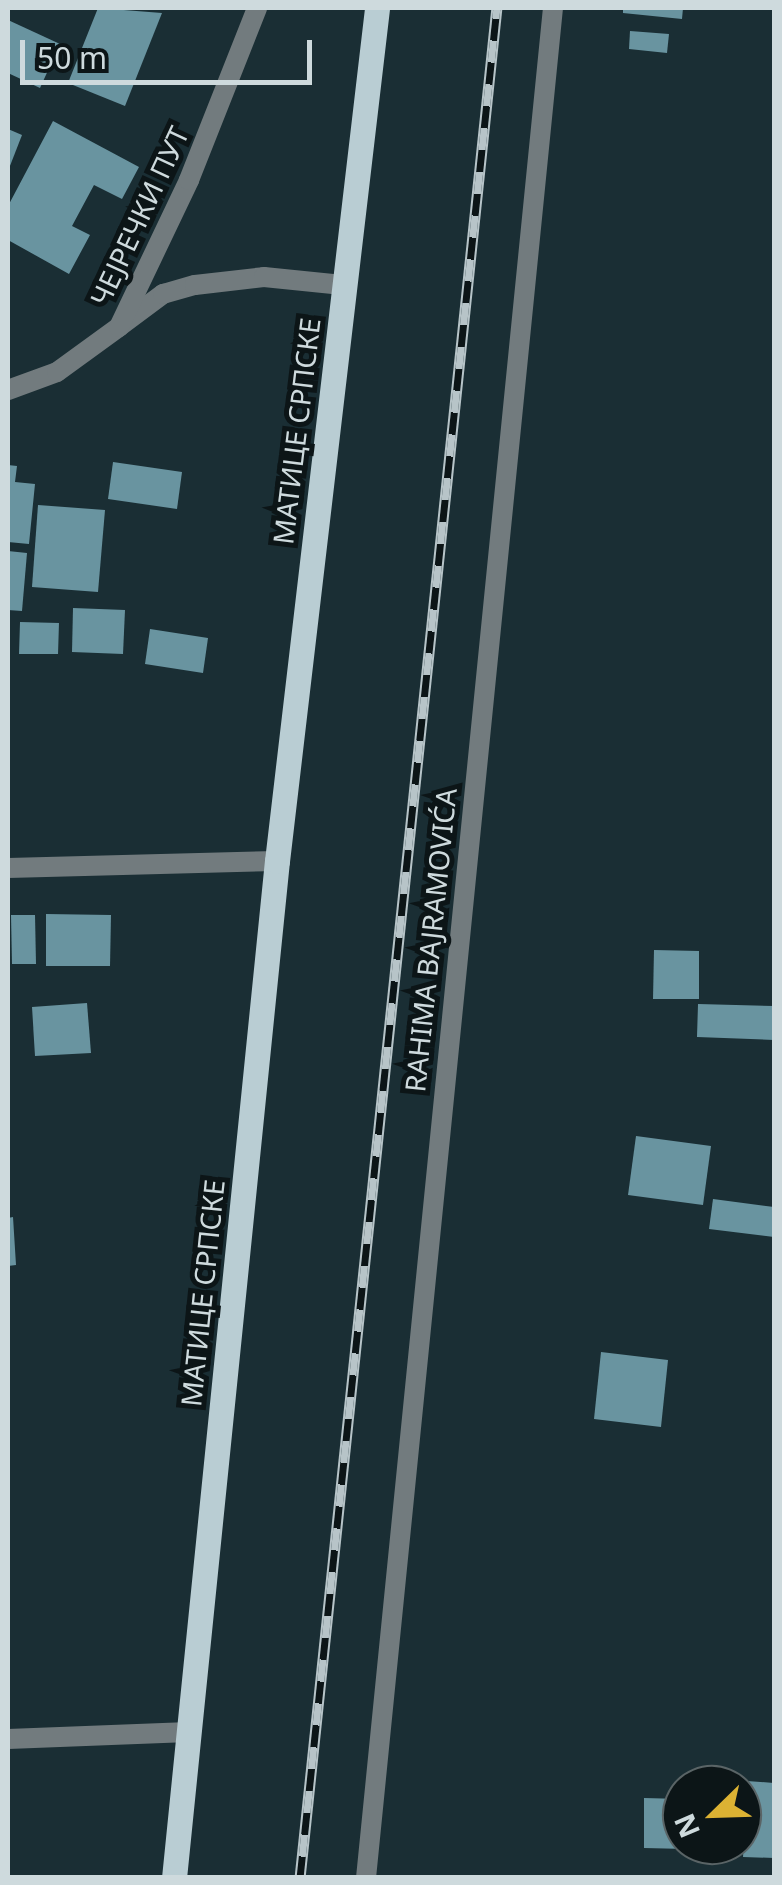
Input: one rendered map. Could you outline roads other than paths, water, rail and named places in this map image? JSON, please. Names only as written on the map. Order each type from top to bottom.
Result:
[{"type":"main road","name":"МАТИЦЕ СРПСКЕ","points":[[174,1878],[277,861],[377,8]]},
{"type":"street","name":"ЧЕЈРЕЧКИ ПУТ","points":[[8,390],[56,372],[119,327],[189,180],[257,8]]},
{"type":"street","name":"RAHIMA BAJRAMOVIĆA","points":[[366,1878],[553,8]]},
{"type":"street","points":[[119,327],[164,294],[195,285],[264,278],[343,285]]},
{"type":"street","points":[[8,868],[277,861]]},
{"type":"street","points":[[8,1738],[189,1732]]},
{"type":"railway","points":[[300,1878],[497,8]]}]
